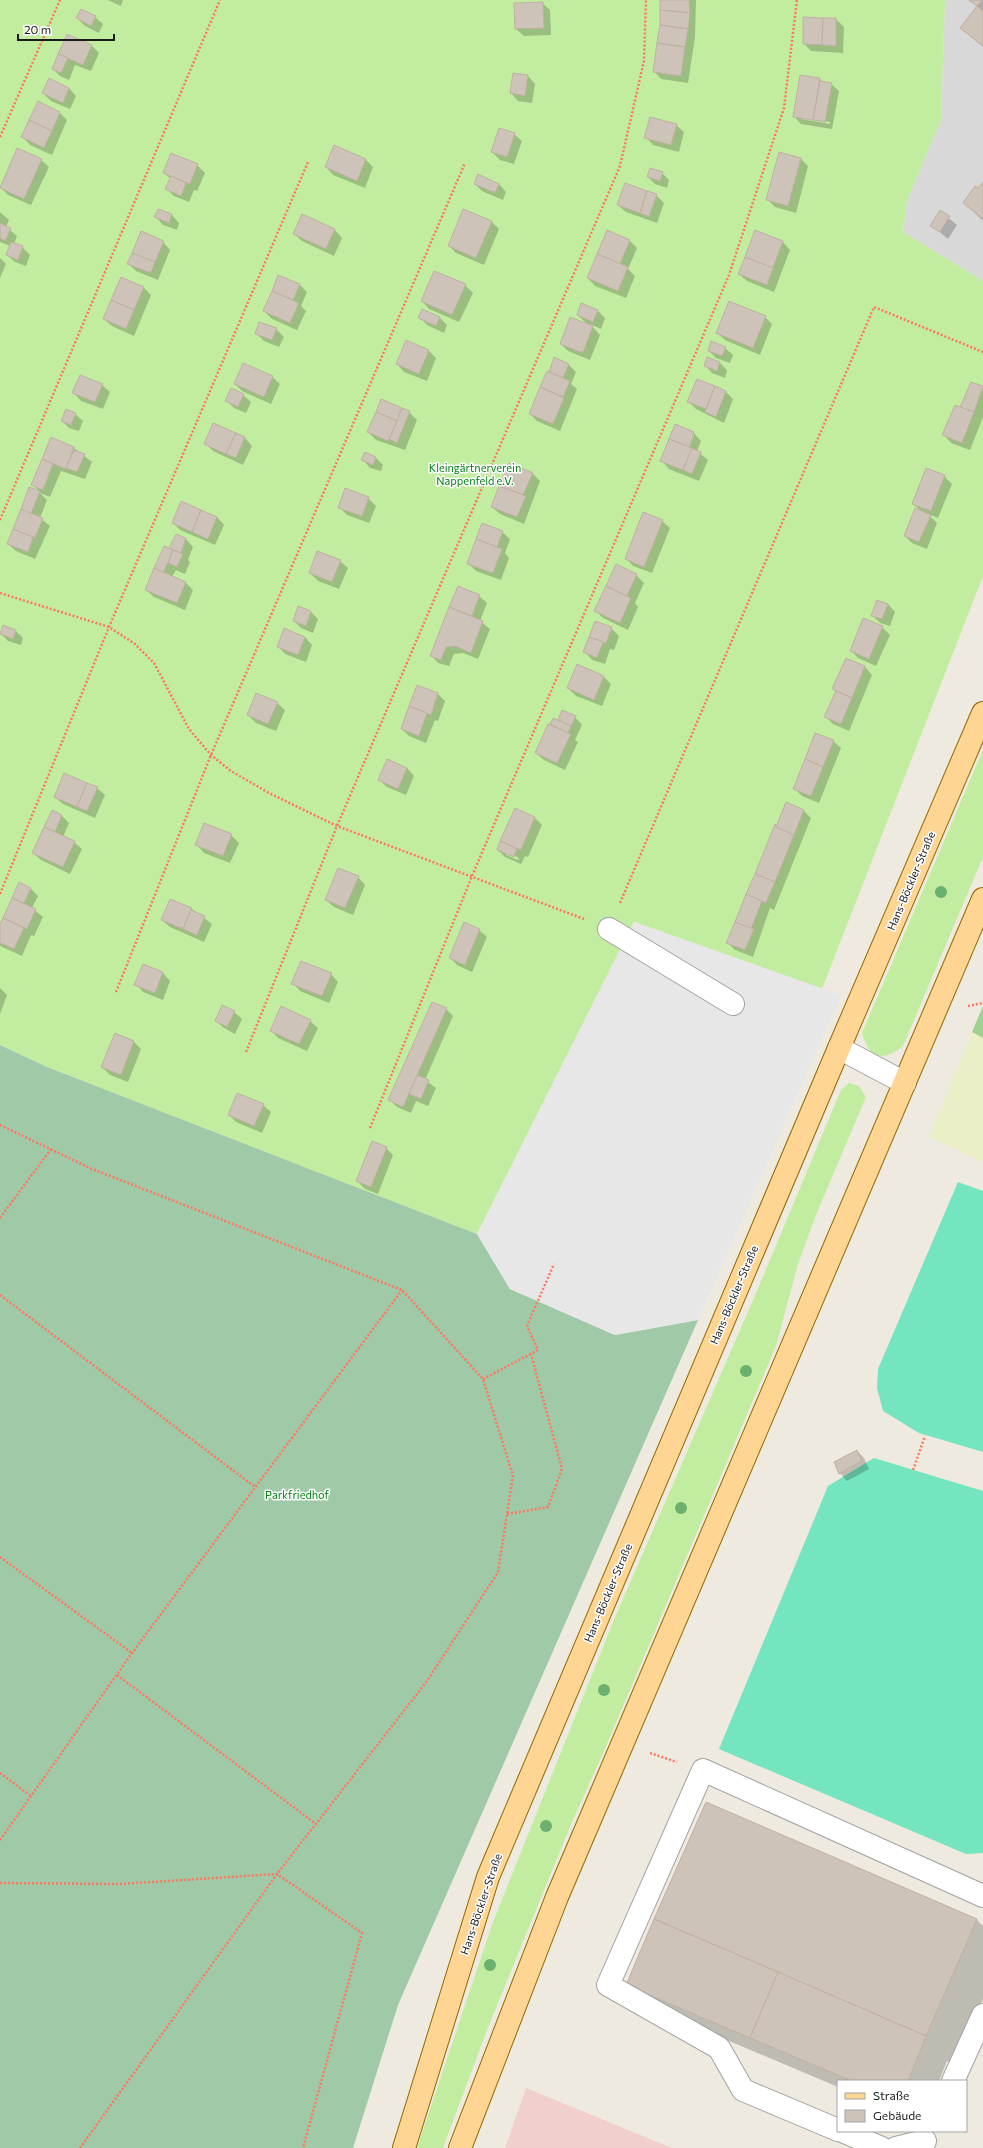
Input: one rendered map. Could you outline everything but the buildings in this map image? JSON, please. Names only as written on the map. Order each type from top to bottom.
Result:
[{"type":"main road","name":"Hans-Böckler-Straße","points":[[404,2148],[488,1877],[839,1048],[983,713]]},
{"type":"main road","points":[[460,2148],[557,1897],[983,898]]},
{"type":"street","points":[[609,929],[733,1004]]},
{"type":"street","points":[[839,1048],[905,1083]]},
{"type":"street","points":[[837,2130],[743,2090],[719,2048],[608,1985],[703,1770],[983,1896]]},
{"type":"street","points":[[953,2080],[983,2015]]},
{"type":"street","points":[[844,2132],[882,2148]]},
{"type":"street","points":[[896,2148],[928,2140]]},
{"type":"path","points":[[0,137],[60,0]]},
{"type":"path","points":[[0,520],[220,0]]},
{"type":"path","points":[[246,1052],[338,826],[620,166],[644,61],[646,0]]},
{"type":"path","points":[[370,1128],[472,876],[729,275],[784,108],[797,0]]},
{"type":"path","points":[[0,894],[109,627],[308,162]]},
{"type":"path","points":[[116,992],[211,755],[465,163]]},
{"type":"path","points":[[0,593],[109,627],[135,644],[154,663],[189,729],[211,755],[231,771],[269,793],[338,826],[609,929],[874,307],[983,352]]},
{"type":"path","points":[[0,1125],[92,1169],[402,1290],[483,1379],[513,1476],[498,1572],[427,1681],[277,1874],[80,2148]]},
{"type":"path","points":[[0,1218],[51,1149]]},
{"type":"path","points":[[483,1379],[538,1350],[527,1326],[554,1264]]},
{"type":"path","points":[[0,1840],[132,1654],[255,1486],[402,1290]]},
{"type":"path","points":[[0,1295],[255,1486]]},
{"type":"path","points":[[508,1514],[548,1506],[562,1469],[531,1354]]},
{"type":"path","points":[[913,1470],[926,1436]]},
{"type":"path","points":[[0,1557],[132,1654]]},
{"type":"path","points":[[117,1675],[316,1824]]},
{"type":"path","points":[[622,1744],[703,1770]]},
{"type":"path","points":[[0,1773],[31,1796]]},
{"type":"path","points":[[0,1883],[120,1884],[277,1874],[362,1933],[303,2148]]},
{"type":"shaded area","points":[[945,0],[983,0],[983,281],[903,232],[907,201],[941,120]]},
{"type":"shaded area","points":[[634,922],[841,995],[698,1320],[615,1335],[510,1289],[477,1234]]},
{"type":"shaded area","points":[[526,2088],[672,2148],[505,2148]]},
{"type":"green space","name":"Kleingärtnerverein Nappenfeld e.V.","points":[[0,0],[945,0],[941,120],[907,201],[903,232],[983,281],[983,576],[822,989],[634,922],[477,1234],[47,1067],[0,1045]]},
{"type":"green space","points":[[983,750],[983,857],[903,1046],[889,1055],[877,1055],[868,1048],[862,1033]]},
{"type":"green space","points":[[983,1006],[983,1038],[972,1032]]},
{"type":"green space","points":[[972,1032],[983,1038],[983,1162],[929,1137]]},
{"type":"green space","name":"Parkfriedhof","points":[[0,1045],[47,1067],[477,1234],[510,1289],[615,1335],[698,1320],[398,2005],[353,2148],[0,2148]]},
{"type":"green space","points":[[849,1083],[859,1086],[866,1097],[816,1215],[798,1264],[776,1346],[604,1751],[572,1822],[487,2030],[443,2148],[417,2148],[493,1922],[613,1622],[754,1298],[841,1090]]},
{"type":"green space","points":[[958,1182],[983,1191],[983,1452],[919,1433],[883,1411],[877,1388],[878,1369]]},
{"type":"green space","points":[[874,1458],[983,1491],[983,1853],[966,1854],[719,1749],[828,1486]]}]
